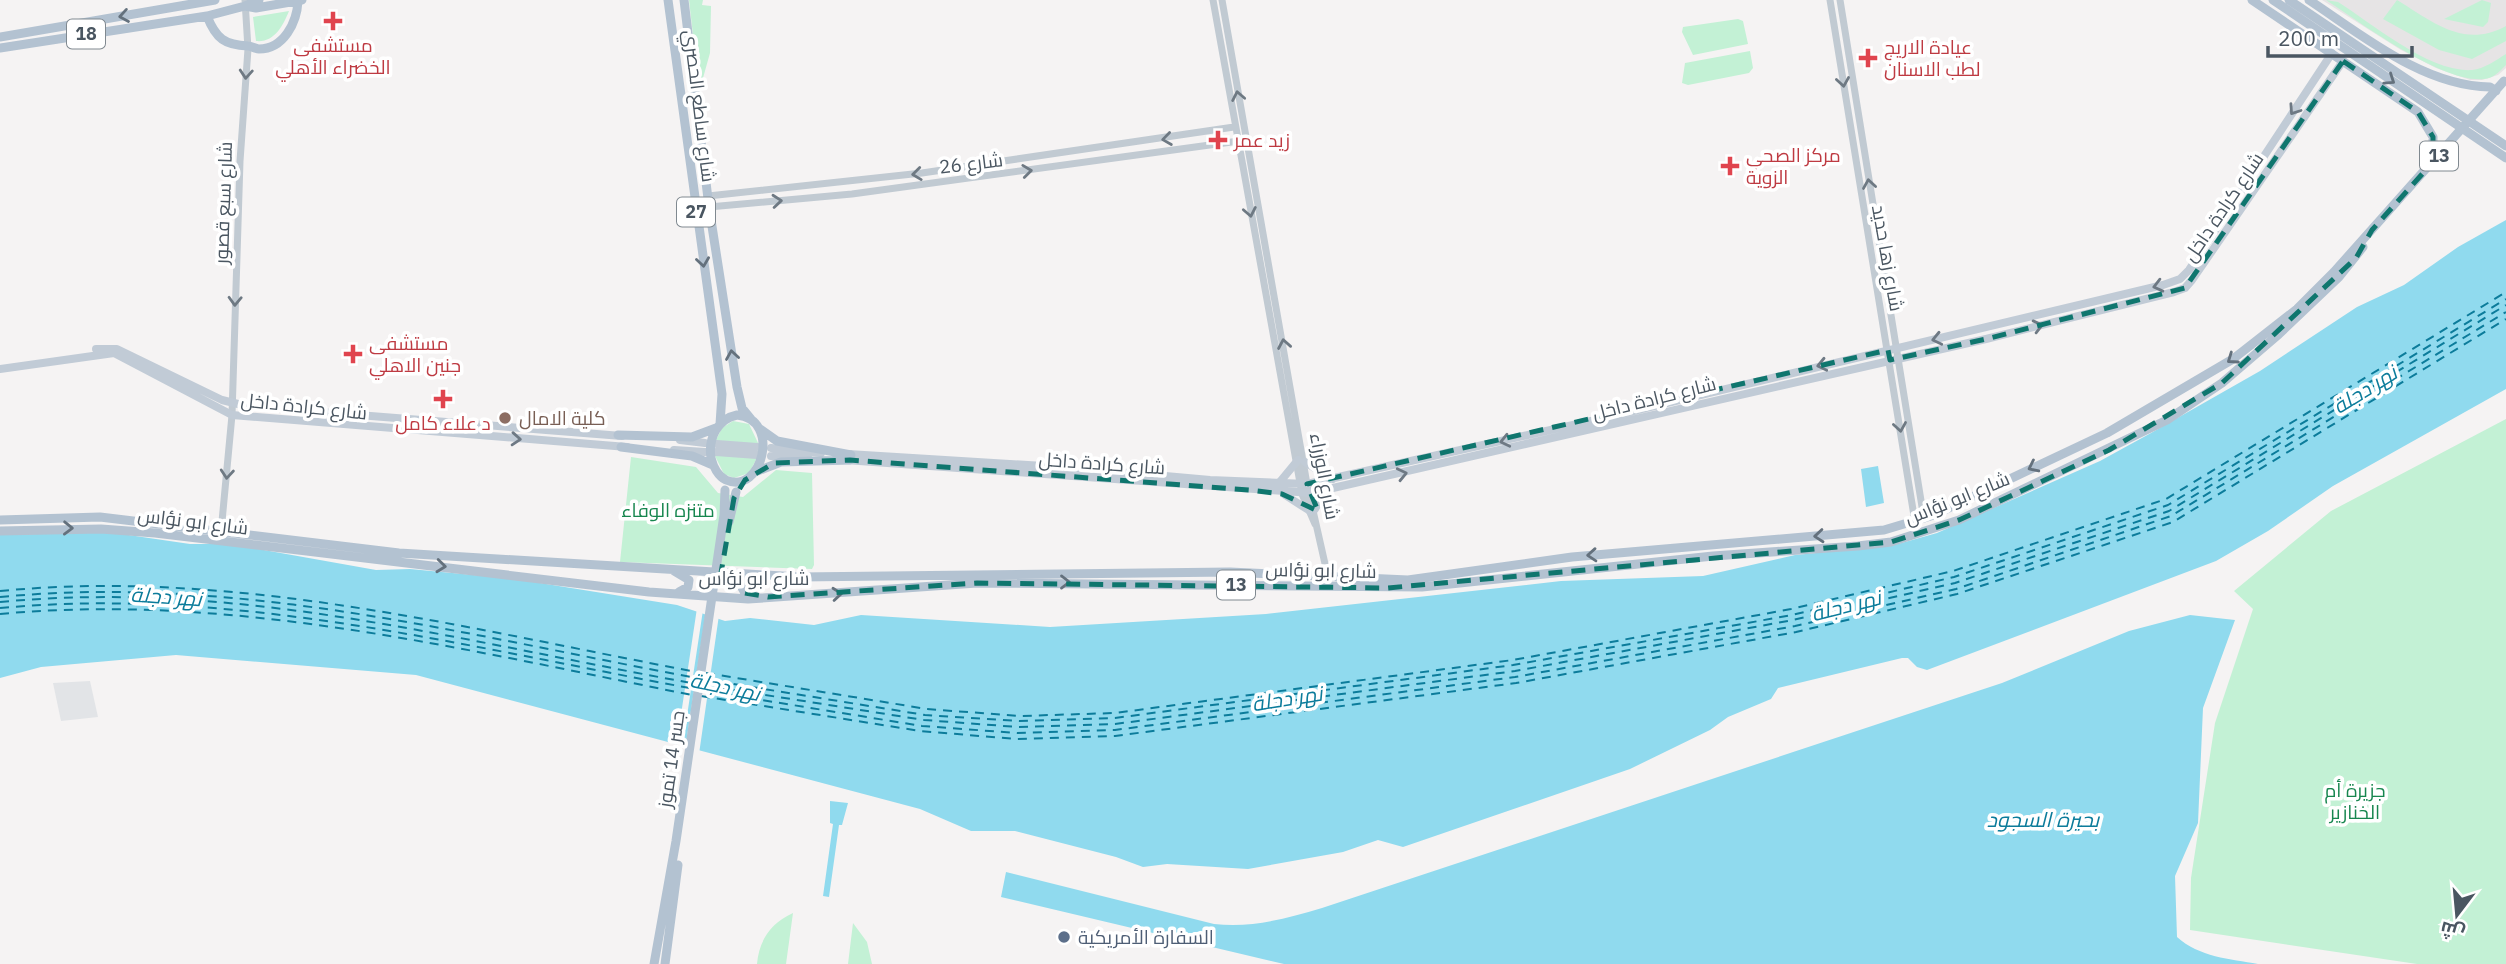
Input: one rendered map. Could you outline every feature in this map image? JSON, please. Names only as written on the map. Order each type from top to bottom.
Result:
[{"type":"main road","name":"18","points":[[0,37],[215,0]]},
{"type":"main road","points":[[300,0],[294,22],[282,39],[257,49],[248,46],[239,48],[222,39],[207,16],[246,2],[263,2],[300,0]]},
{"type":"main road","name":"شارع ساطع الحصري","points":[[668,0],[722,394],[719,425]]},
{"type":"main road","name":"شارع ساطع الحصري","points":[[684,0],[709,207],[738,395],[751,419]]},
{"type":"main road","points":[[2252,0],[2422,116],[2433,137],[2433,162]]},
{"type":"main road","points":[[2273,0],[2506,158]]},
{"type":"main road","points":[[2289,0],[2506,146]]},
{"type":"main road","points":[[2309,0],[2403,60],[2477,87],[2490,87],[2496,91]]},
{"type":"main road","name":"18","points":[[0,48],[207,16]]},
{"type":"main road","name":"شارع كرادة داخل","points":[[851,457],[1305,483],[1776,380],[2180,279],[2332,53]]},
{"type":"main road","name":"شارع كرادة داخل","points":[[1776,380],[1895,359],[2185,288],[2343,61]]},
{"type":"main road","points":[[2477,87],[2505,80]]},
{"type":"main road","name":"شارع ابو نؤاس","points":[[0,520],[100,517],[399,553],[775,576],[1230,572],[1426,578],[1543,560],[1864,532],[1920,520],[2133,420],[2211,374],[2297,309],[2372,230],[2505,80]]},
{"type":"main road","points":[[2477,87],[2483,95],[2484,105]]},
{"type":"main road","name":"شارع ابو نؤاس","points":[[0,531],[78,528],[155,533],[649,592],[748,599],[977,583],[1422,587],[1618,565],[1891,542],[1959,520],[2167,419],[2222,383],[2279,334],[2356,258],[2372,230]]},
{"type":"main road","name":"شارع كرادة داخل","points":[[114,348],[232,401],[280,410],[618,435],[705,447],[621,447],[232,415],[114,353],[0,367],[114,348]]},
{"type":"main road","name":"شارع كرادة داخل","points":[[851,457],[1307,494],[1517,448],[1668,405]]},
{"type":"main road","points":[[618,435],[692,437],[737,415],[751,419],[758,428],[777,441],[851,457]]},
{"type":"main road","points":[[719,425],[711,446],[713,465],[720,475],[733,482],[745,480],[754,473],[781,462],[851,457]]},
{"type":"main road","points":[[754,473],[763,451],[758,428]]},
{"type":"main road","points":[[621,447],[692,456],[713,465]]},
{"type":"main road","points":[[717,448],[757,451]]},
{"type":"main road","points":[[771,452],[851,457]]},
{"type":"main road","points":[[1279,483],[1301,461],[1333,479]]},
{"type":"main road","name":"جسر 14 تموز","points":[[654,964],[692,737],[724,516],[724,490],[720,475]]},
{"type":"main road","name":"جسر 14 تموز","points":[[665,964],[730,516],[737,492],[745,480]]},
{"type":"main road","points":[[1282,494],[1312,510],[1326,490]]},
{"type":"main road","points":[[646,568],[672,571],[689,580],[688,587],[681,592],[649,592]]},
{"type":"main road","points":[[775,576],[751,576],[742,582],[742,589],[752,596],[792,598]]},
{"type":"street","name":"شارع الوزراء","points":[[1213,0],[1255,184],[1307,494],[1321,540],[1328,577]]},
{"type":"street","name":"شارع الوزراء","points":[[1223,0],[1234,127],[1301,461]]},
{"type":"street","name":"شارع زها حديد","points":[[1830,0],[1888,350],[1895,359]]},
{"type":"street","name":"شارع زها حديد","points":[[1840,0],[1875,225],[1898,348],[1895,359],[1920,520]]},
{"type":"street","name":"شارع سبع قصور","points":[[221,532],[232,415],[240,161],[248,46],[246,2]]},
{"type":"street","name":"شارع 26","points":[[708,196],[939,171],[1234,127]]},
{"type":"street","name":"شارع 26","points":[[709,207],[941,182],[1246,141]]},
{"type":"street","points":[[939,171],[941,182]]},
{"type":"street","points":[[1245,185],[1255,184]]},
{"type":"street","points":[[1866,226],[1875,225]]},
{"type":"highlighted area","points":[[2343,61],[2418,112],[2433,137],[2433,162],[2372,230],[2356,258],[2222,383],[2109,450],[1959,520],[1891,542],[1387,588],[977,583],[768,597],[745,593],[738,574],[721,573],[734,498],[745,480],[774,463],[850,460],[1249,490],[1282,494],[1318,511],[1307,484],[1888,350],[1890,360],[1986,339],[2185,288]]},
{"type":"shaded area","points":[[2322,0],[2506,0],[2506,68],[2498,75],[2482,80],[2470,80],[2436,68],[2401,50]]},
{"type":"shaded area","points":[[90,681],[98,717],[61,721],[53,683]]},
{"type":"green space","points":[[689,0],[703,0],[702,5],[711,6],[710,53],[703,78],[698,79]]},
{"type":"green space","points":[[2326,0],[2338,2],[2402,45],[2438,64],[2472,70],[2506,54],[2506,65],[2494,76],[2484,79],[2467,78],[2447,72],[2403,50]]},
{"type":"green space","points":[[2397,0],[2436,24],[2463,34],[2476,35],[2506,26],[2506,41],[2472,59],[2439,50],[2383,19]]},
{"type":"green space","points":[[2482,0],[2491,3],[2488,22],[2483,27],[2444,19]]},
{"type":"green space","points":[[289,11],[281,28],[273,36],[256,41],[253,17]]},
{"type":"green space","points":[[1738,19],[1743,21],[1748,44],[1693,55],[1682,32],[1683,27]]},
{"type":"green space","points":[[1750,51],[1753,68],[1749,73],[1688,85],[1682,83],[1685,63]]},
{"type":"green space","name":"جزيرة أم الخنازير","points":[[2506,419],[2506,964],[2417,964],[2190,930],[2191,878],[2215,723],[2253,609],[2234,591],[2331,511]]},
{"type":"green space","points":[[733,421],[749,424],[759,445],[715,442],[722,428]]},
{"type":"green space","points":[[714,454],[758,456],[749,473],[734,478],[724,474]]},
{"type":"green space","name":"متنزه الوفاء","points":[[631,457],[696,467],[718,493],[743,497],[776,470],[812,473],[812,569],[620,562]]},
{"type":"green space","points":[[793,913],[786,964],[757,964],[760,947],[772,927]]},
{"type":"green space","points":[[853,923],[867,942],[872,964],[848,964]]},
{"type":"water","name":"نهر دجلة","points":[[2506,220],[2506,389],[2333,486],[2268,531],[2216,561],[1927,670],[1917,667],[1908,658],[1902,658],[1778,688],[1771,699],[1728,717],[1710,730],[1630,769],[1403,847],[1378,840],[1343,852],[1248,869],[1167,864],[1143,867],[1116,857],[1015,831],[971,831],[920,809],[416,675],[176,655],[41,667],[0,678],[0,535],[108,532],[190,544],[230,544],[376,570],[410,569],[515,579],[677,605],[725,621],[750,618],[814,625],[861,615],[1050,627],[1266,614],[1561,581],[1703,576],[1795,555],[1891,546],[1937,533],[2100,461],[2260,371],[2357,307],[2404,285],[2458,247]]},
{"type":"water","points":[[1878,466],[1884,503],[1866,507],[1861,469]]},
{"type":"water","name":"بحيرة السجود","points":[[2190,615],[2235,620],[2203,708],[2198,823],[2175,876],[2177,937],[2205,953],[2258,964],[1284,964],[1001,897],[1006,872],[1214,924],[1242,925],[1281,919],[1322,908],[2002,683],[2129,631]]},
{"type":"water","points":[[830,801],[848,803],[842,825],[839,825],[829,897],[823,896],[833,824],[830,823]]},
{"type":"pier","points":[[697,608],[703,610],[682,749],[676,748]]},
{"type":"pier","points":[[706,611],[719,615],[699,754],[685,750]]},
{"type":"ferry route","points":[[706,673],[927,709],[1020,716],[1115,713],[1513,660],[1791,609],[1953,571],[2166,499],[2506,292]]},
{"type":"ferry route","points":[[702,679],[925,715],[1019,721],[1115,718],[1513,665],[1792,615],[1954,577],[2168,505],[2506,299]]},
{"type":"ferry route","points":[[702,685],[924,720],[1018,727],[1115,724],[1515,671],[1793,620],[1955,583],[2169,511],[2506,305]]},
{"type":"ferry route","points":[[700,690],[922,726],[1017,733],[1115,730],[1515,677],[1795,626],[1956,589],[2171,516],[2506,312]]},
{"type":"ferry route","points":[[701,696],[920,731],[1016,739],[1115,736],[1516,683],[1796,632],[1957,594],[2173,522],[2506,319]]},
{"type":"ferry route","points":[[0,591],[89,586],[176,588],[264,595],[437,621],[697,672]]},
{"type":"ferry route","points":[[0,597],[89,592],[177,594],[264,601],[437,627],[697,678]]},
{"type":"ferry route","points":[[0,602],[90,597],[178,599],[265,607],[437,634],[697,684]]},
{"type":"ferry route","points":[[0,608],[88,603],[176,605],[263,613],[436,639],[695,689]]},
{"type":"ferry route","points":[[0,614],[88,609],[175,611],[262,618],[435,644],[692,695]]},
{"type":"place","name":"مستشفى الخضراء الأهلي","points":[[333,21]]},
{"type":"place","name":"عيادة الاريج لطب الاسنان","points":[[1868,58]]},
{"type":"place","name":"زيد عمر","points":[[1218,140]]},
{"type":"place","name":"مركز الصحي الزوية","points":[[1730,166]]},
{"type":"place","name":"مستشفى جنين الاهلي","points":[[353,354]]},
{"type":"place","name":"د علاء كامل","points":[[443,399]]},
{"type":"place","name":"كلية الامال","points":[[505,418]]},
{"type":"place","name":"السفارة الأمريكية","points":[[1064,937]]}]
